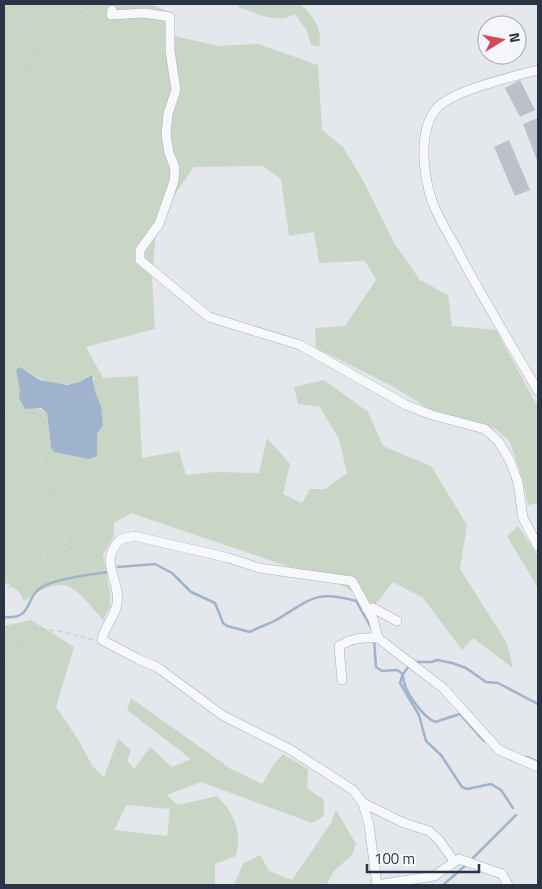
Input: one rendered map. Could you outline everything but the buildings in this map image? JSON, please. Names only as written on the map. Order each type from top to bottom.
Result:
[{"type":"street","points":[[112,10],[111,15],[144,13],[170,17],[170,51],[176,90],[168,114],[166,135],[169,153],[175,168],[174,181],[159,224],[140,250],[140,260],[209,317],[300,345],[406,405],[432,415],[485,430],[499,442],[510,461],[518,482],[523,518],[538,546]]},
{"type":"street","points":[[538,70],[501,79],[445,101],[437,108],[427,122],[424,132],[424,153],[432,199],[437,213],[476,286],[538,391]]},
{"type":"street","points":[[375,637],[373,618],[352,581],[259,568],[229,558],[134,536],[121,538],[110,553],[110,566],[117,586],[117,606],[103,632],[102,640],[157,667],[222,715],[291,750],[353,790],[363,803],[374,849],[376,885],[434,876],[459,859],[502,874],[508,885]]},
{"type":"street","points":[[367,610],[373,608],[397,621]]},
{"type":"street","points":[[342,680],[339,646],[349,640],[375,637],[443,688],[499,750],[538,767]]},
{"type":"street","points":[[363,803],[404,823],[429,831],[439,840],[454,861]]},
{"type":"path","points":[[4,104],[20,86],[34,54],[46,37],[94,4]]},
{"type":"path","points":[[4,410],[8,408],[11,413],[37,413],[41,416],[50,483],[69,523],[72,538],[70,549],[65,553],[32,557],[26,561],[22,576],[16,583],[4,590]]},
{"type":"path","points":[[4,626],[28,631]]},
{"type":"path","points":[[4,660],[20,646],[30,628],[59,631],[94,641],[102,640]]},
{"type":"green space","points":[[4,4],[151,4],[171,13],[166,34],[218,46],[258,44],[318,65],[322,130],[343,147],[365,184],[394,243],[420,280],[448,295],[452,326],[496,330],[538,407],[538,503],[528,505],[522,477],[509,440],[494,428],[431,410],[392,386],[316,348],[315,328],[345,326],[376,280],[365,261],[319,263],[314,232],[289,236],[281,179],[263,166],[194,167],[157,220],[152,278],[155,329],[86,347],[103,378],[138,376],[142,458],[179,451],[186,475],[215,472],[259,473],[267,438],[290,464],[283,494],[302,503],[310,489],[325,489],[347,473],[339,439],[320,407],[298,404],[294,387],[324,380],[368,412],[383,446],[431,466],[467,525],[460,569],[507,643],[513,668],[473,638],[462,650],[423,598],[393,582],[375,605],[340,584],[131,513],[114,523],[114,536],[103,555],[110,592],[110,607],[103,620],[84,598],[68,586],[50,587],[24,601],[19,592],[7,583],[4,584]],"holes":[[[25,369],[40,379],[56,384],[73,383],[89,376],[94,377],[94,392],[101,406],[103,425],[97,434],[97,456],[51,447],[47,413],[19,398]]]},
{"type":"green space","points":[[236,4],[300,4],[316,23],[320,34],[319,47],[311,45],[307,31],[295,14],[288,17],[274,18],[240,8]]},
{"type":"green space","points":[[518,526],[538,555],[538,588],[507,536]]},
{"type":"green space","points":[[31,620],[74,647],[56,707],[79,741],[93,767],[104,777],[118,739],[131,750],[127,760],[134,769],[150,747],[172,767],[191,759],[127,710],[131,698],[231,769],[262,784],[274,764],[283,754],[308,769],[307,788],[324,800],[324,816],[312,823],[201,782],[167,795],[178,805],[217,796],[233,816],[238,838],[236,856],[215,864],[215,885],[4,885],[4,626]],"holes":[[[127,805],[170,809],[167,836],[114,830]]]},
{"type":"green space","points":[[336,810],[356,844],[352,855],[334,871],[326,885],[234,885],[243,864],[260,855],[269,871],[292,880],[331,823]]},
{"type":"water","points":[[20,367],[40,380],[67,385],[79,382],[92,375],[95,392],[101,406],[103,425],[97,434],[97,456],[89,459],[54,452],[51,447],[47,413],[41,408],[25,409],[19,398],[20,390],[16,370]]},
{"type":"waterway","points":[[118,567],[155,564],[172,573],[191,592],[215,603],[223,623],[227,626],[250,632],[275,621],[314,598],[331,596],[356,601],[372,629]]},
{"type":"waterway","points":[[4,617],[21,615],[34,595],[46,585],[69,578],[108,572]]},
{"type":"waterway","points":[[374,639],[376,667],[382,671],[397,670],[403,674],[410,665]]},
{"type":"waterway","points":[[414,662],[432,662],[437,660],[452,663],[466,668],[486,682],[498,683],[538,704]]},
{"type":"waterway","points":[[403,674],[400,683],[419,715],[426,741],[441,755],[462,787],[467,789],[491,784],[501,790],[513,808]]},
{"type":"waterway","points":[[403,676],[410,695],[430,719],[435,722],[460,714],[484,741]]},
{"type":"waterway","points":[[527,757],[538,762]]},
{"type":"waterway","points":[[470,861],[516,815]]},
{"type":"waterway","points":[[443,885],[466,865]]}]
